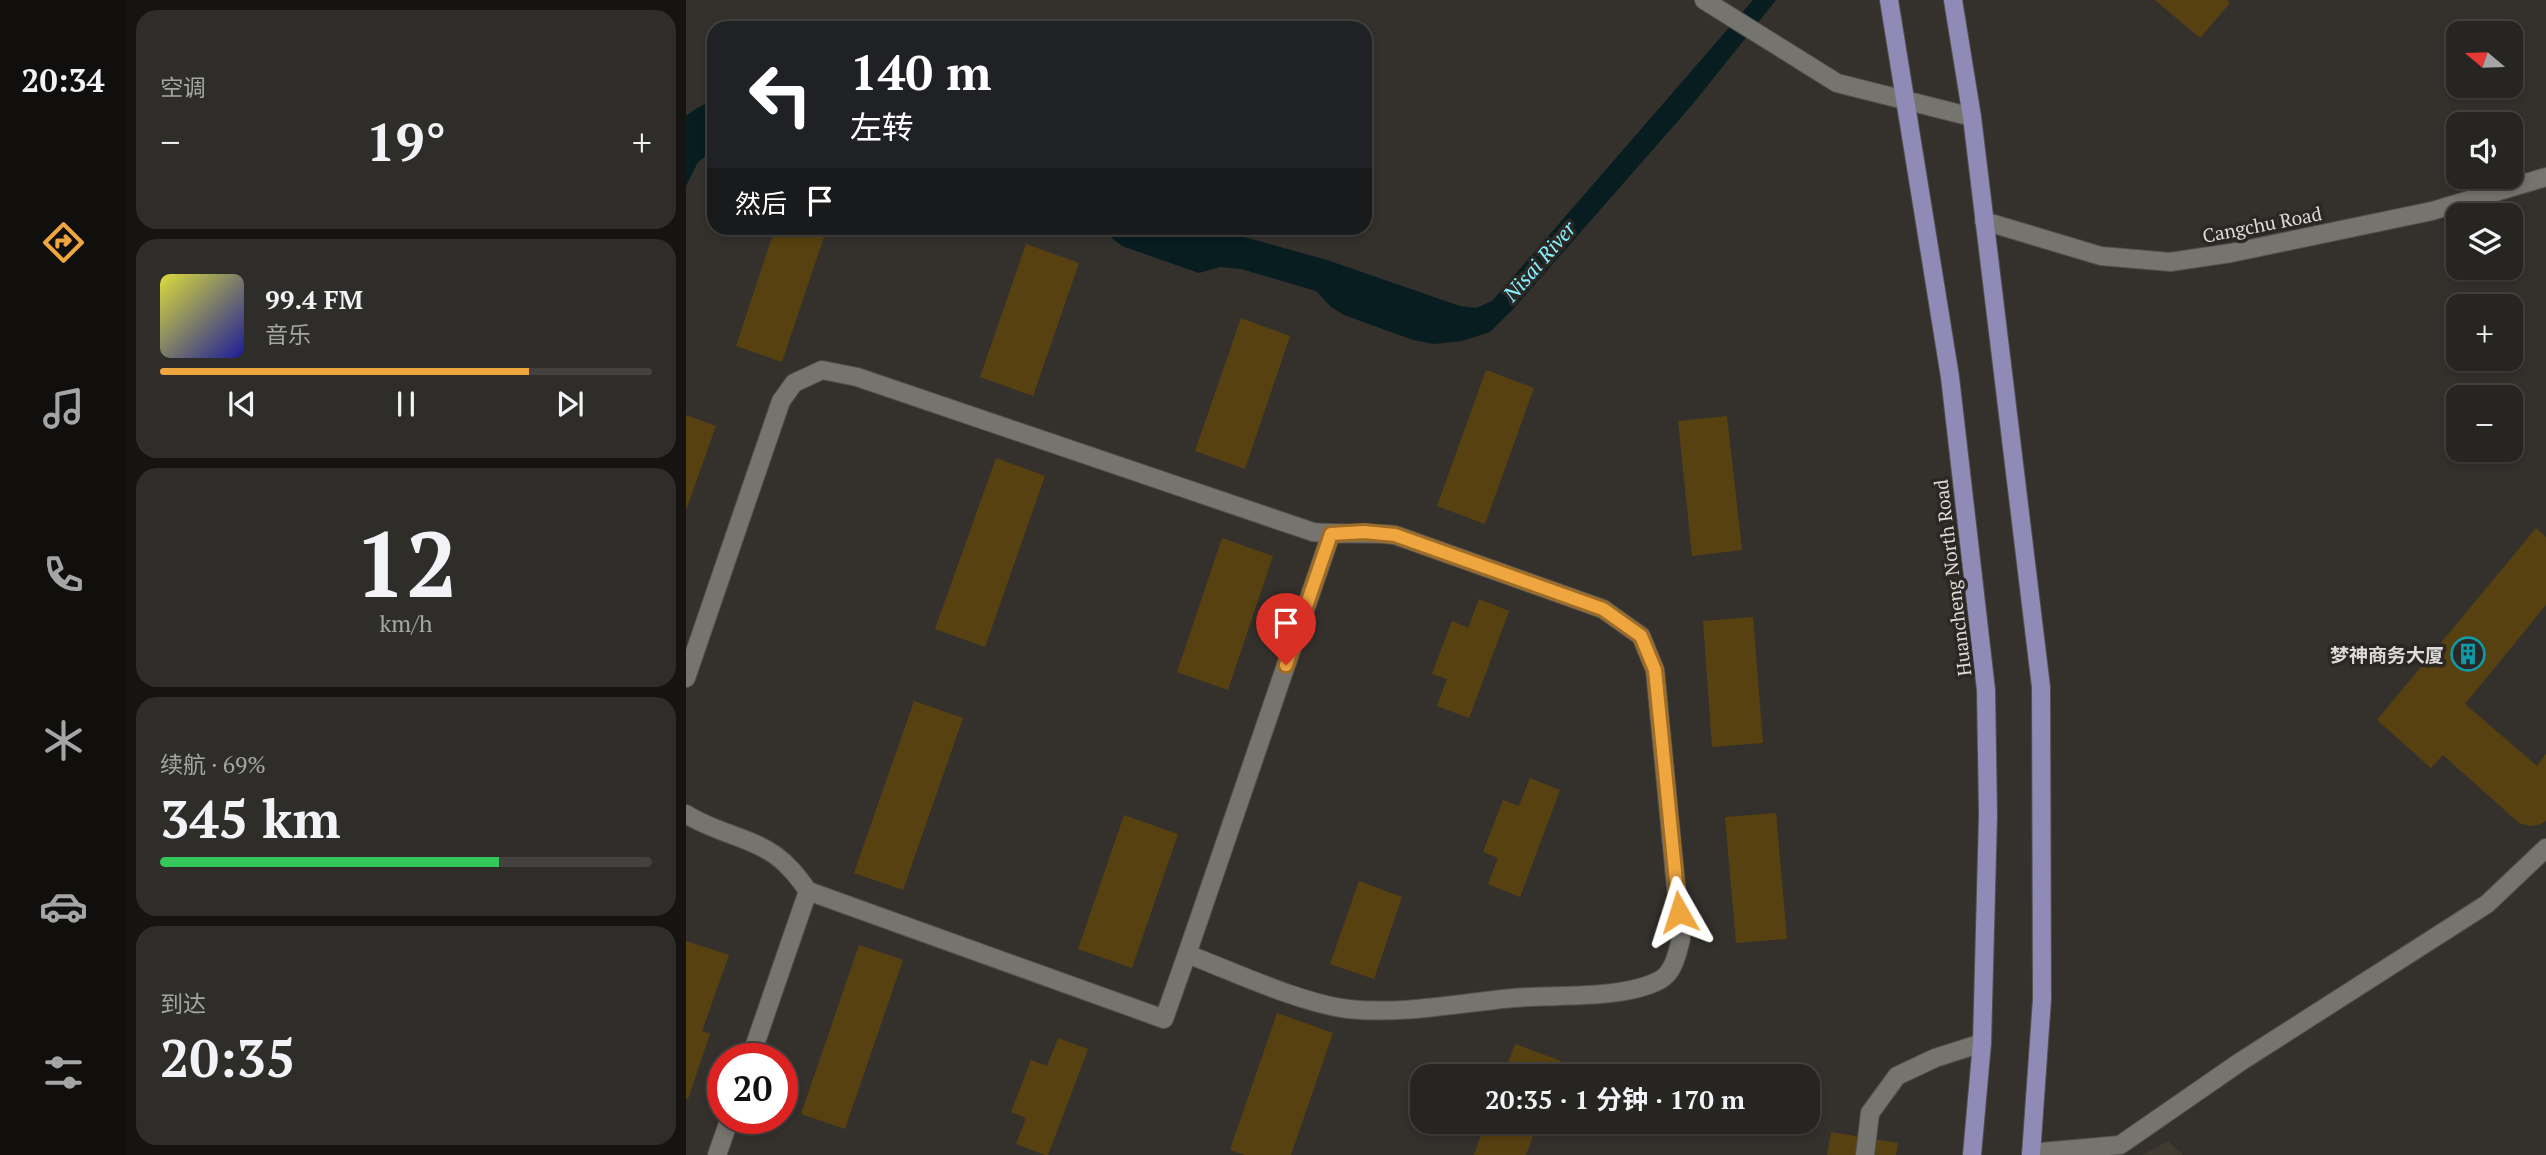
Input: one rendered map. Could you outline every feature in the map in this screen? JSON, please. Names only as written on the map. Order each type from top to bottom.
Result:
[{"type":"main road","name":"Huancheng North Road","points":[[1889,0],[1950,377],[1986,690],[1989,815],[1982,1043],[1972,1155]]},
{"type":"main road","points":[[1953,0],[1972,117],[2041,687],[2042,999],[2031,1154]]},
{"type":"street","points":[[1710,4],[1837,83],[1972,117]]},
{"type":"street","name":"Cangchu Road","points":[[1984,221],[2101,256],[2170,262],[2231,253],[2432,211],[2546,177]]},
{"type":"street","points":[[686,678],[781,401],[794,383],[822,370],[857,376],[1313,532],[1395,535],[1603,609],[1641,636],[1655,670],[1681,939],[1672,969],[1661,980],[1626,991],[1516,997],[1393,1010],[1347,1009],[1295,995],[1188,954]]},
{"type":"street","points":[[686,814],[698,822],[773,853],[794,871],[808,891],[1164,1019],[1331,534]]},
{"type":"street","points":[[2031,1154],[2120,1145],[2241,1062],[2487,904],[2546,848]]},
{"type":"street","points":[[756,1043],[808,891]]},
{"type":"street","points":[[1865,1155],[1870,1113],[1897,1076],[1935,1058],[1982,1043]]},
{"type":"street","points":[[717,1155],[724,1134]]},
{"type":"shaded area","points":[[2168,1141],[2183,1155],[2142,1155]]},
{"type":"water","name":"Nisai River","points":[[1753,0],[1776,0],[1692,105],[1490,332],[1462,341],[1434,344],[1413,340],[1344,315],[1331,307],[1316,291],[1241,269],[1220,267],[1199,273],[1122,246],[1108,235],[1237,235],[1327,260],[1460,306],[1476,308],[1492,301]]},
{"type":"water","points":[[707,103],[707,155],[698,162],[686,186],[686,116]]},
{"type":"building","points":[[2155,0],[2227,0],[2230,3],[2200,38]]},
{"type":"building","points":[[773,235],[825,235],[782,362],[736,346]]},
{"type":"building","points":[[1026,244],[1079,263],[1033,396],[980,377]]},
{"type":"building","points":[[1241,318],[1290,336],[1245,469],[1195,451]]},
{"type":"building","points":[[1486,370],[1534,388],[1485,524],[1437,506]]},
{"type":"building","points":[[686,415],[716,426],[686,510]]},
{"type":"building","points":[[1727,416],[1742,550],[1692,556],[1678,421]]},
{"type":"building","points":[[996,458],[1045,476],[985,647],[935,629]]},
{"type":"building","name":"梦神商务大厦","points":[[2536,528],[2546,537],[2546,605],[2465,704],[2537,766],[2546,754],[2546,821],[2529,826],[2519,823],[2443,755],[2431,768],[2377,720]]},
{"type":"building","points":[[1222,538],[1273,556],[1228,690],[1177,672]]},
{"type":"building","points":[[1479,599],[1509,611],[1469,718],[1437,706],[1447,679],[1432,674],[1452,621],[1468,628]]},
{"type":"building","points":[[1753,617],[1763,743],[1712,747],[1703,621]]},
{"type":"building","points":[[914,701],[963,718],[903,890],[854,873]]},
{"type":"building","points":[[1530,778],[1560,790],[1520,897],[1488,884],[1498,858],[1483,852],[1503,800],[1519,806]]},
{"type":"building","points":[[1776,813],[1787,939],[1736,943],[1725,817]]},
{"type":"building","points":[[1124,815],[1178,834],[1132,968],[1078,949]]},
{"type":"building","points":[[1359,881],[1402,897],[1374,979],[1330,964]]},
{"type":"building","points":[[686,941],[729,955],[702,1031],[710,1034],[688,1099],[686,1099]]},
{"type":"building","points":[[859,945],[903,960],[845,1129],[801,1114]]},
{"type":"building","points":[[1277,1013],[1333,1033],[1291,1155],[1245,1155],[1230,1150]]},
{"type":"building","points":[[1058,1038],[1088,1049],[1048,1155],[1045,1155],[1016,1144],[1026,1118],[1011,1112],[1031,1060],[1047,1066]]},
{"type":"building","points":[[1515,1044],[1561,1061],[1560,1064],[1508,1064]]},
{"type":"building","points":[[1831,1132],[1898,1143],[1896,1155],[1827,1155]]},
{"type":"building","points":[[1482,1134],[1534,1134],[1526,1155],[1474,1155]]},
{"type":"place","name":"梦神商务大厦","points":[[2468,654]]},
{"type":"route","points":[[1286,665],[1331,534],[1364,532],[1395,535],[1603,609],[1641,636],[1655,670],[1679,912]]}]
